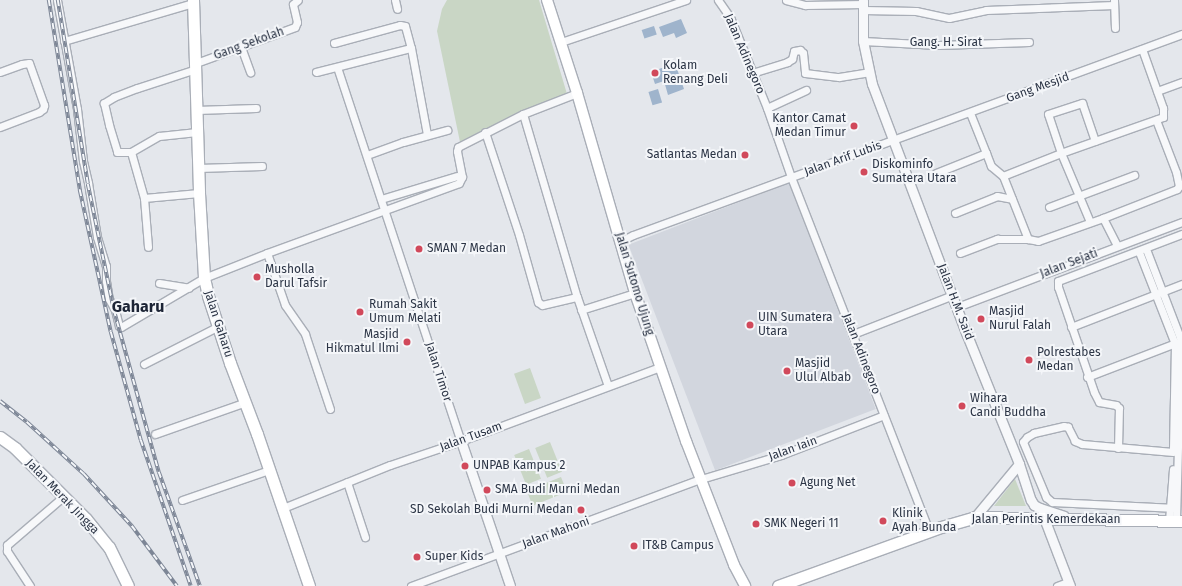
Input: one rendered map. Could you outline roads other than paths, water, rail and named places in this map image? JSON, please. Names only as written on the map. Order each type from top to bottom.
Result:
[{"type":"main road","name":"Jalan Sutomo Ujung","points":[[547,0],[577,93],[635,293],[660,367],[734,565],[745,586]]},
{"type":"main road","name":"Jalan Gaharu","points":[[193,1],[198,168],[204,278],[217,327],[246,402],[309,586]]},
{"type":"main road","name":"Jalan Merak Jingga","points":[[0,437],[14,448],[86,519],[109,547],[128,586]]},
{"type":"main road","name":"Jalan Perintis Kemerdekaan","points":[[778,586],[929,531],[975,517],[1176,521]]},
{"type":"main road","name":"Jalan Sutomo Ujung","points":[[734,565],[737,586]]},
{"type":"street","points":[[57,0],[77,109],[82,161],[88,183],[97,237],[106,266],[106,281],[109,299],[115,310],[119,326],[122,328],[190,288],[204,278],[267,253],[459,183],[462,177],[457,149],[485,132],[523,114],[577,93]]},
{"type":"street","name":"Gang Sekolah","points":[[131,152],[121,152],[116,149],[104,103],[114,97],[295,27],[297,22],[293,4],[298,0]]},
{"type":"street","points":[[395,0],[397,9]]},
{"type":"street","points":[[561,42],[686,0]]},
{"type":"street","name":"Jalan Adinegoro","points":[[718,0],[730,17],[767,108],[791,177],[929,531]]},
{"type":"street","points":[[786,0],[792,3],[806,4],[863,5],[916,11],[949,18],[986,10],[1114,3],[1115,28]]},
{"type":"street","points":[[1030,0],[1031,8]]},
{"type":"street","points":[[64,41],[193,1]]},
{"type":"street","name":"Jalan H.M. Said","points":[[863,5],[863,41],[869,72],[957,307],[1019,464],[1030,500],[1034,505],[1073,518]]},
{"type":"street","points":[[334,42],[403,25],[411,48],[427,134]]},
{"type":"street","name":"Gang Mesjid","points":[[894,140],[1182,34]]},
{"type":"street","name":"Gang. H. Sirat","points":[[863,41],[938,45],[1029,42]]},
{"type":"street","points":[[241,47],[250,72]]},
{"type":"street","points":[[316,72],[411,48]]},
{"type":"street","points":[[1003,176],[1061,153],[1163,118],[1164,114],[1158,91],[1142,49]]},
{"type":"street","points":[[752,73],[787,62],[792,59],[794,51],[800,50],[803,53],[805,73],[839,77],[869,72]]},
{"type":"street","points":[[0,72],[29,63],[44,105],[43,109],[39,112],[0,127]]},
{"type":"street","name":"Jalan Timor","points":[[337,67],[510,586]]},
{"type":"street","points":[[1158,91],[1182,82]]},
{"type":"street","points":[[767,108],[806,90]]},
{"type":"street","points":[[1090,222],[1080,195],[1061,153],[1048,115],[1082,103],[1095,141]]},
{"type":"street","points":[[196,110],[256,108]]},
{"type":"street","points":[[970,113],[991,166],[1003,176],[1028,239]]},
{"type":"street","points":[[523,114],[581,310],[608,386]]},
{"type":"street","points":[[960,253],[997,239],[1028,239],[1038,241],[1103,218],[1177,189],[1179,183],[1179,171],[1156,120]]},
{"type":"street","points":[[367,155],[427,134],[447,130]]},
{"type":"street","points":[[148,247],[144,198],[131,152],[159,136],[197,132]]},
{"type":"street","points":[[485,132],[519,235],[538,302],[542,305],[577,297]]},
{"type":"street","name":"Jalan Arif Lubis","points":[[791,177],[894,140]]},
{"type":"street","points":[[936,173],[986,153]]},
{"type":"street","points":[[198,168],[262,166]]},
{"type":"street","points":[[1049,207],[1134,175]]},
{"type":"street","points":[[381,199],[457,176]]},
{"type":"street","points":[[621,241],[633,235],[791,177]]},
{"type":"street","points":[[144,198],[199,193]]},
{"type":"street","points":[[955,213],[996,196],[1012,199]]},
{"type":"street","points":[[1103,218],[1117,246]]},
{"type":"street","name":"Jalan Sejati","points":[[957,307],[1182,222]]},
{"type":"street","points":[[1118,448],[1119,408],[1116,405],[1100,402],[1087,377],[1058,287],[1058,281],[1146,249],[1182,234]]},
{"type":"street","points":[[1146,249],[1163,291],[1180,341],[1173,508]]},
{"type":"street","points":[[1138,252],[1154,294],[1180,341],[1173,452],[1173,508],[1176,521]]},
{"type":"street","points":[[267,253],[285,305],[305,334],[330,409]]},
{"type":"street","points":[[159,283],[190,288]]},
{"type":"street","points":[[1072,327],[1182,284]]},
{"type":"street","points":[[581,310],[635,293]]},
{"type":"street","points":[[853,334],[953,295]]},
{"type":"street","points":[[144,364],[217,327]]},
{"type":"street","points":[[1087,377],[1180,341]]},
{"type":"street","name":"Jalan Tusam","points":[[283,508],[347,482],[660,367]]},
{"type":"street","points":[[155,434],[246,402]]},
{"type":"street","name":"Jalan Iain","points":[[701,479],[781,455],[884,414]]},
{"type":"street","points":[[1173,452],[1118,448],[1078,443],[1073,439],[1068,427],[1064,426],[1034,433],[1027,437],[1023,442],[1046,497],[1052,502],[1173,508]]},
{"type":"street","points":[[975,517],[1019,464]]},
{"type":"street","points":[[182,500],[269,470]]},
{"type":"street","name":"Jalan Mahoni","points":[[411,586],[701,479]]},
{"type":"street","points":[[347,482],[364,537]]},
{"type":"street","points":[[30,586],[7,551],[7,545],[64,496]]},
{"type":"street","points":[[1044,518],[1069,584],[1057,586]]},
{"type":"water","points":[[681,19],[687,33],[676,38],[674,33],[663,37],[659,27]]},
{"type":"water","points":[[654,26],[657,35],[644,39],[642,30]]},
{"type":"water","points":[[675,63],[684,89],[668,95],[664,81],[655,84],[651,72]]},
{"type":"water","name":"Kolam Renang Deli","points":[[658,89],[662,102],[653,105],[648,92]]},
{"type":"railway","points":[[49,0],[80,190],[111,332],[141,440],[191,586]]},
{"type":"railway","points":[[58,0],[88,184],[114,310],[159,472],[200,586]]},
{"type":"railway","points":[[0,401],[27,422],[84,474],[132,526],[177,586]]},
{"type":"place","name":"Kolam Renang Deli","points":[[655,73]]},
{"type":"place","name":"Kantor Camat Medan Timur","points":[[854,126]]},
{"type":"place","name":"Satlantas Medan","points":[[745,155]]},
{"type":"place","name":"Diskominfo Sumatera Utara","points":[[864,172]]},
{"type":"place","name":"SMAN 7 Medan","points":[[419,249]]},
{"type":"place","name":"Musholla Darul Tafsir","points":[[257,277]]},
{"type":"place","name":"Rumah Sakit Umum Melati","points":[[360,312]]},
{"type":"place","name":"Masjid Nurul Falah","points":[[981,319]]},
{"type":"place","name":"UIN Sumatera Utara","points":[[750,325]]},
{"type":"place","name":"Masjid Hikmatul Ilmi","points":[[407,342]]},
{"type":"place","name":"Polrestabes Medan","points":[[1029,360]]},
{"type":"place","name":"Masjid Ulul Albab","points":[[787,371]]},
{"type":"place","name":"Wihara Candi Buddha","points":[[962,406]]},
{"type":"place","name":"UNPAB Kampus 2","points":[[465,466]]},
{"type":"place","name":"Agung Net","points":[[792,483]]},
{"type":"place","name":"SMA Budi Murni Medan","points":[[487,490]]},
{"type":"place","name":"SD Sekolah Budi Murni Medan","points":[[581,510]]},
{"type":"place","name":"Klinik Ayah Bunda","points":[[883,521]]},
{"type":"place","name":"SMK Negeri 11","points":[[756,524]]},
{"type":"place","name":"IT&B Campus","points":[[634,546]]},
{"type":"place","name":"Super Kids","points":[[417,557]]},
{"type":"district","name":"Gaharu","points":[[138,307]]}]
